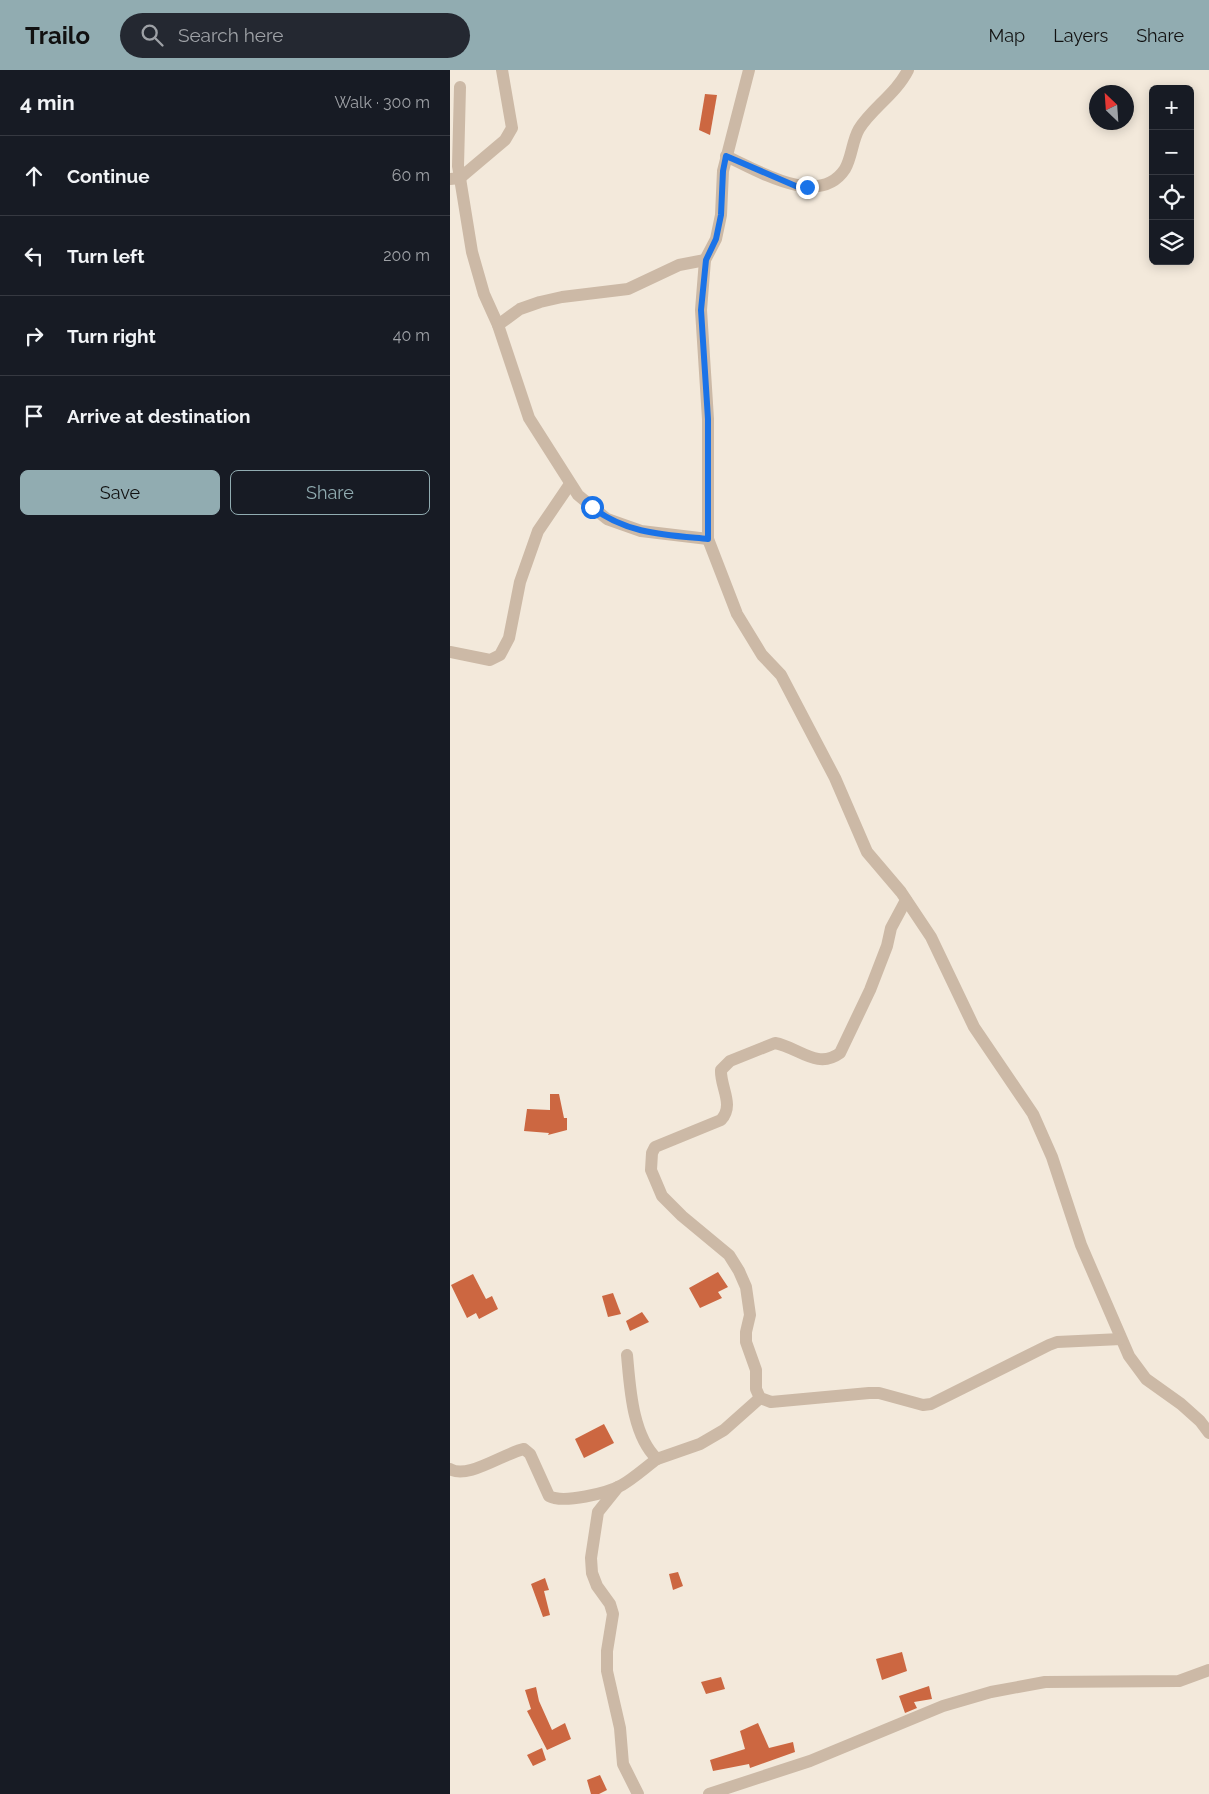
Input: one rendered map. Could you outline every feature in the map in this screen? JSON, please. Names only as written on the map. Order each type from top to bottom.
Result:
[{"type":"street","points":[[455,179],[505,140],[512,128],[502,70]]},
{"type":"street","points":[[749,70],[726,156],[723,171],[721,215],[716,239],[706,260],[701,310],[708,419],[708,539],[737,614],[762,655],[780,675],[835,778],[867,852],[906,900],[931,937],[974,1027],[1033,1114],[1052,1157],[1081,1245],[1129,1356],[1146,1379],[1181,1404],[1200,1421],[1209,1433]]},
{"type":"street","points":[[726,156],[798,187],[817,186],[834,180],[844,169],[860,129],[896,88],[908,70]]},
{"type":"street","points":[[460,87],[458,166],[455,179],[484,294],[498,325],[528,418],[578,495],[607,519],[641,531],[708,539]]},
{"type":"street","points":[[498,325],[520,309],[540,302],[562,296],[598,294],[628,289],[679,265],[706,260]]},
{"type":"street","points":[[450,652],[490,660],[500,655],[509,638],[520,582],[538,532],[570,484]]},
{"type":"street","points":[[906,900],[891,928],[887,946],[870,990],[840,1053],[833,1059],[816,1060],[775,1043],[730,1061],[721,1070],[727,1101],[725,1116],[721,1120],[660,1144],[652,1153],[651,1170],[662,1196],[682,1216],[729,1255],[746,1287],[750,1315],[746,1342],[756,1370],[756,1389],[760,1398],[771,1402],[880,1393],[923,1406],[1057,1342],[1121,1339]]},
{"type":"street","points":[[627,1355],[635,1418],[648,1446],[657,1459]]},
{"type":"street","points":[[638,1794],[623,1764],[620,1728],[607,1670],[607,1651],[613,1614],[610,1604],[597,1586],[592,1573],[590,1558],[598,1512],[618,1487],[657,1459],[700,1444],[724,1430],[760,1398]]},
{"type":"street","points":[[450,1469],[455,1472],[468,1471],[524,1449],[530,1454],[546,1491],[553,1498],[580,1497],[618,1487]]},
{"type":"street","points":[[709,1794],[810,1761],[943,1706],[991,1692],[1053,1681],[1179,1680],[1209,1670]]},
{"type":"building","points":[[705,94],[717,95],[710,135],[699,130]]},
{"type":"building","points":[[550,1094],[559,1094],[564,1118],[567,1118],[567,1130],[548,1135],[549,1133],[524,1131],[527,1109],[550,1110]]},
{"type":"building","points":[[718,1272],[728,1287],[718,1292],[722,1298],[700,1308],[689,1288]]},
{"type":"building","points":[[473,1274],[486,1299],[492,1296],[498,1309],[479,1319],[476,1313],[467,1318],[451,1285]]},
{"type":"building","points":[[613,1293],[621,1314],[608,1317],[602,1296]]},
{"type":"building","points":[[642,1312],[649,1322],[630,1331],[626,1321]]},
{"type":"building","points":[[604,1424],[614,1443],[584,1458],[575,1439]]},
{"type":"building","points":[[678,1572],[683,1586],[673,1590],[669,1574]]},
{"type":"building","points":[[545,1578],[549,1590],[544,1591],[550,1615],[543,1617],[531,1584]]},
{"type":"building","points":[[902,1652],[907,1671],[882,1680],[876,1659]]},
{"type":"building","points":[[721,1677],[725,1689],[706,1694],[701,1682]]},
{"type":"building","points":[[929,1686],[932,1699],[914,1702],[917,1708],[905,1713],[899,1696]]},
{"type":"building","points":[[536,1687],[539,1701],[552,1730],[565,1723],[571,1739],[547,1750],[527,1711],[531,1709],[525,1690]]},
{"type":"building","points":[[758,1723],[769,1748],[793,1742],[795,1752],[750,1768],[749,1764],[713,1771],[710,1760],[745,1749],[740,1731]]},
{"type":"building","points":[[542,1748],[546,1760],[533,1766],[527,1755]]},
{"type":"building","points":[[600,1775],[607,1790],[599,1794],[591,1794],[587,1780]]},
{"type":"route","points":[[592,507],[607,519],[641,531],[708,539],[708,419],[701,310],[706,260],[716,239],[721,215],[723,171],[726,156],[798,187],[807,187]]}]
